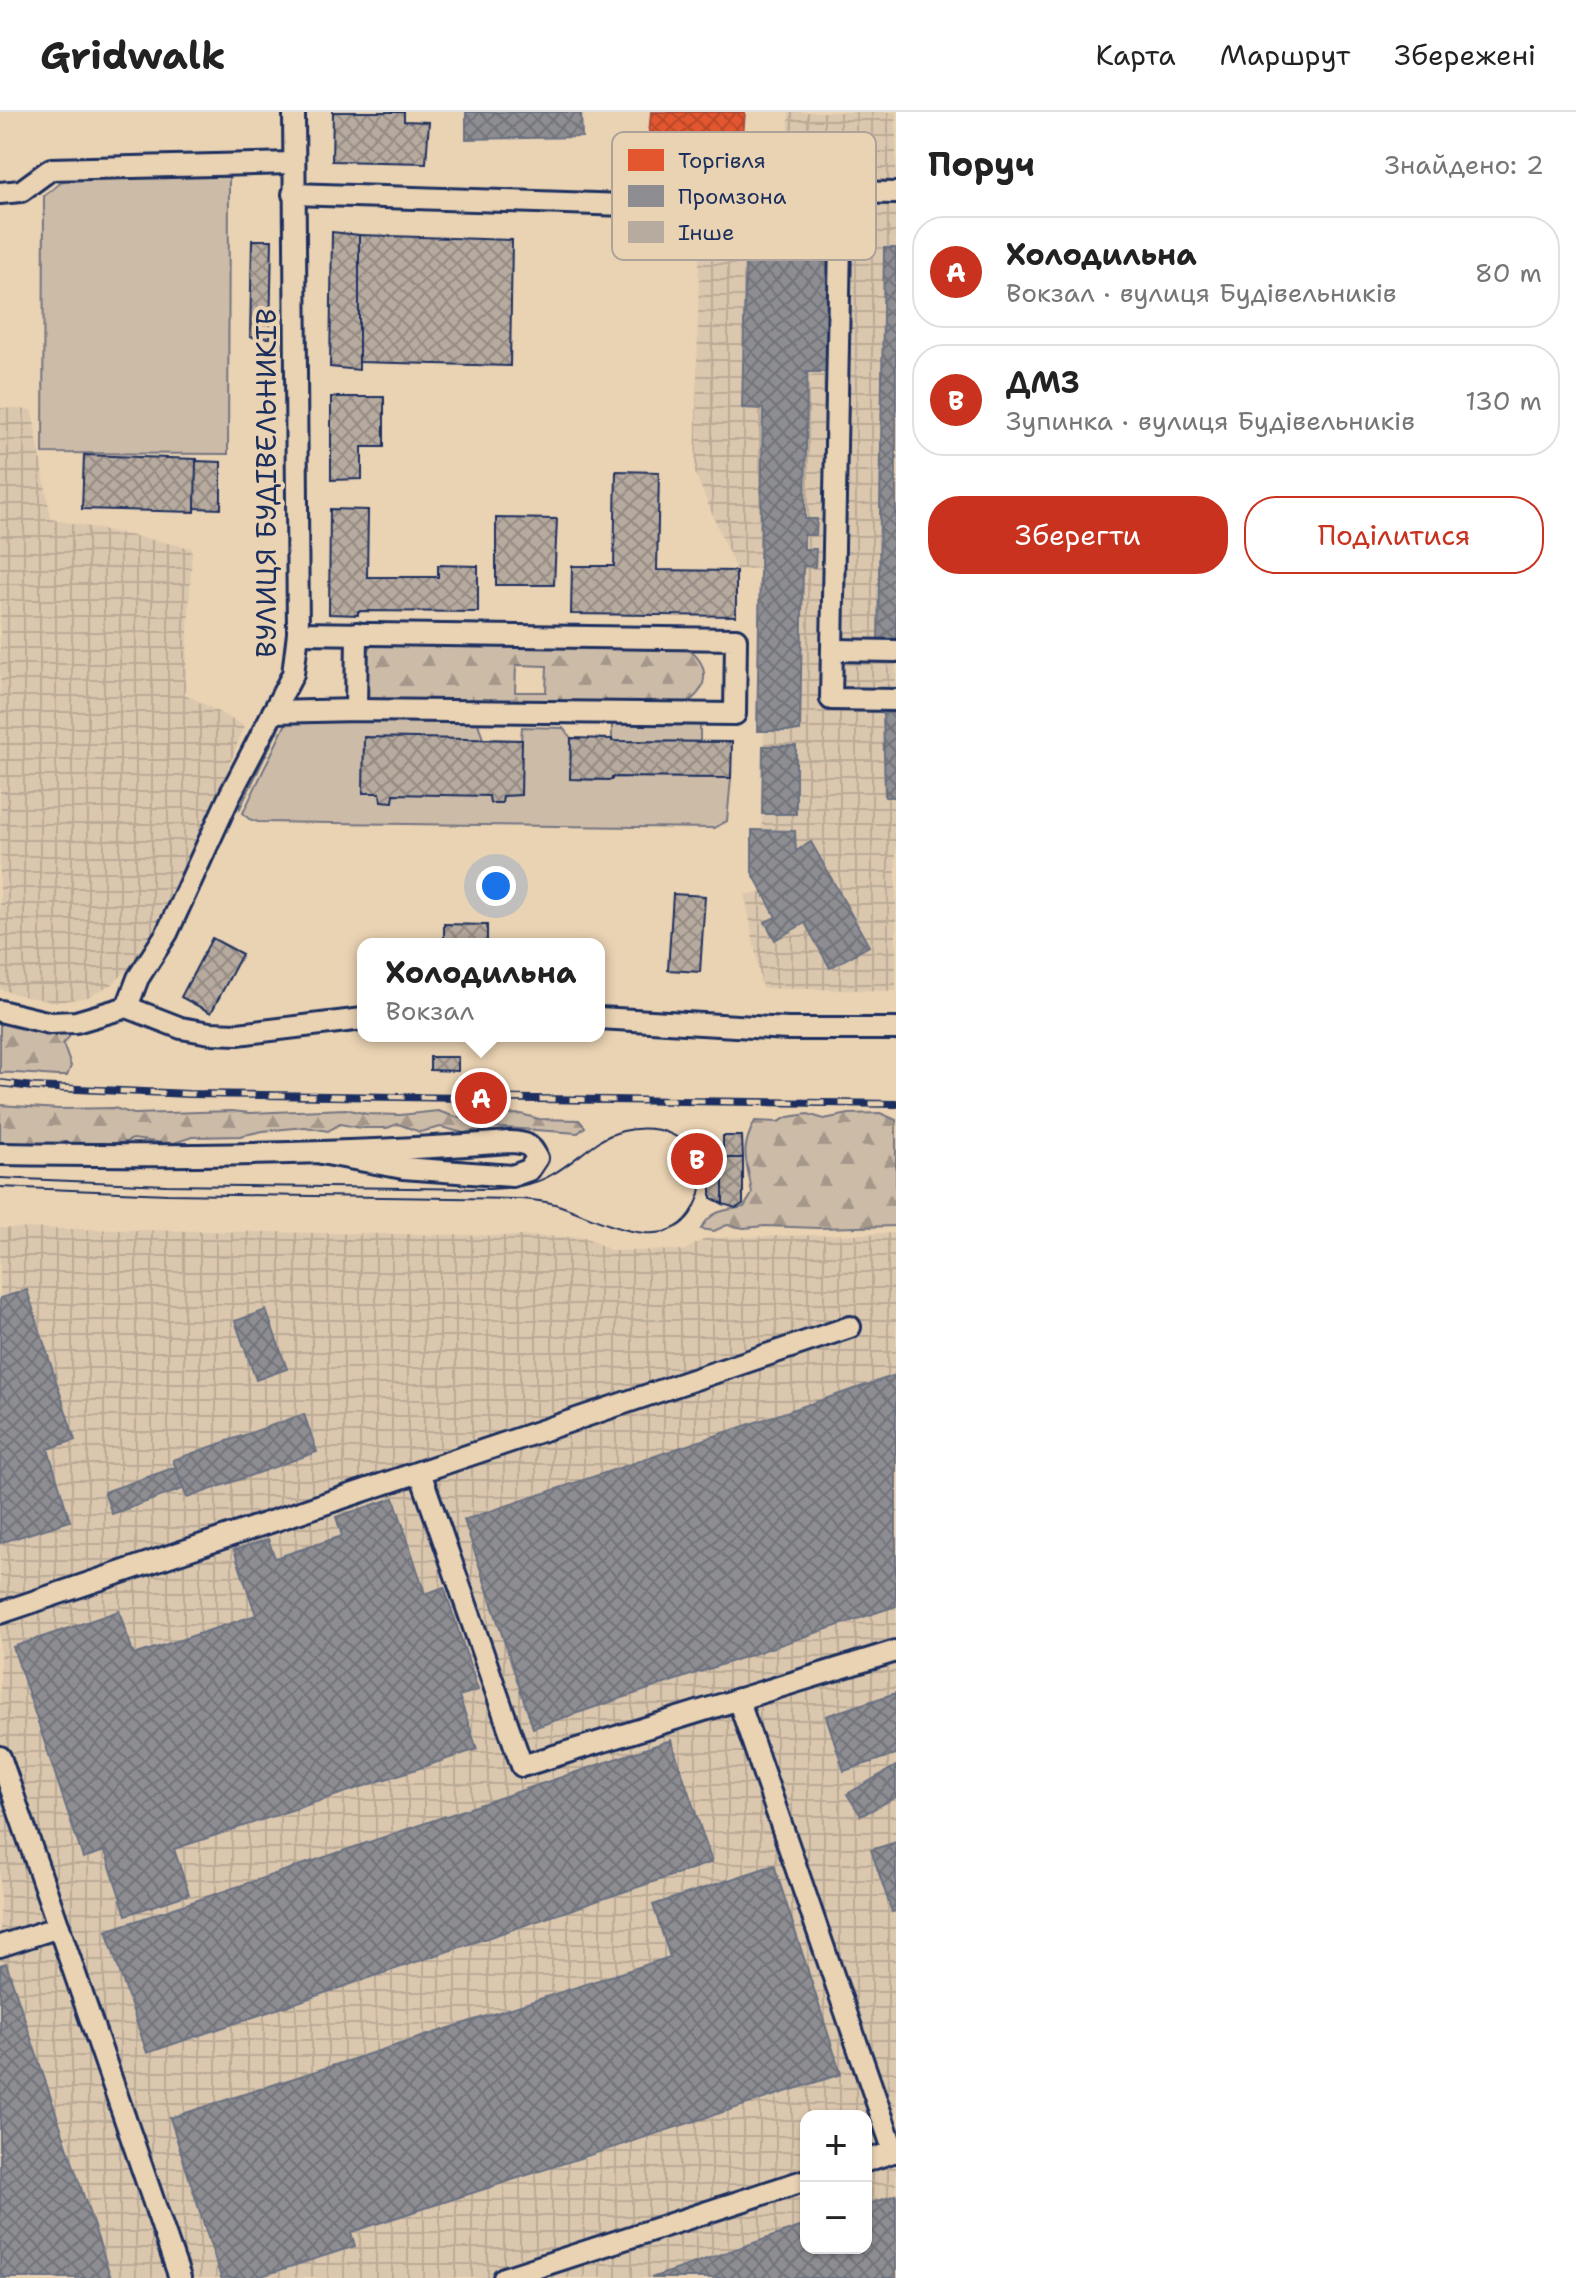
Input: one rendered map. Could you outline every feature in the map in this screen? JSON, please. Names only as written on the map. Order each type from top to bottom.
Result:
[{"type":"street","name":"ВУЛИЦЯ БУДІВЕЛЬНИКІВ","points":[[127,1007],[138,978],[167,933],[231,793],[293,674],[298,633],[294,112]]},
{"type":"street","points":[[0,193],[21,191],[51,169],[293,163]]},
{"type":"street","points":[[876,193],[896,193]]},
{"type":"street","points":[[293,194],[612,205]]},
{"type":"street","points":[[840,260],[831,699],[896,700]]},
{"type":"street","points":[[273,712],[735,714],[736,639],[298,633]]},
{"type":"street","points":[[356,710],[357,633]]},
{"type":"street","points":[[833,650],[896,651]]},
{"type":"street","points":[[0,1011],[50,1023],[76,1022],[127,1007],[181,1028],[210,1033],[262,1032],[357,1020]]},
{"type":"street","points":[[605,1018],[788,1029],[896,1029]]},
{"type":"street","points":[[0,1154],[158,1157],[321,1153],[509,1142],[525,1143],[533,1149],[537,1158],[529,1170],[512,1176],[403,1168],[321,1153]]},
{"type":"street","points":[[0,1613],[850,1327]]},
{"type":"street","points":[[420,1472],[522,1766],[896,1651]]},
{"type":"street","points":[[738,1699],[895,2152],[872,2159]]},
{"type":"street","points":[[0,1757],[180,2278]]},
{"type":"street","points":[[0,1946],[59,1927]]},
{"type":"street","points":[[504,2278],[800,2182]]},
{"type":"shaded area","points":[[789,112],[896,112],[896,991],[762,988],[745,894],[760,893],[764,732],[757,731],[759,568],[736,570],[695,473],[699,260],[876,260],[876,132],[789,132]]},
{"type":"shaded area","points":[[0,408],[32,410],[51,519],[192,548],[185,694],[244,726],[191,869],[157,934],[114,983],[88,997],[59,1002],[0,989]]},
{"type":"shaded area","points":[[0,1228],[585,1237],[612,1251],[685,1250],[706,1238],[896,1233],[896,2278],[0,2278]]},
{"type":"green space","points":[[68,177],[229,177],[228,454],[43,453],[44,196]]},
{"type":"green space","points":[[368,643],[683,647],[699,660],[704,677],[698,693],[681,705],[370,702],[366,696]],"holes":[[[516,665],[547,666],[546,692],[515,692]]]},
{"type":"green space","points":[[288,719],[477,720],[483,739],[521,740],[522,727],[563,728],[571,738],[571,779],[731,778],[727,821],[714,828],[258,822],[249,819],[243,813]]},
{"type":"green space","points":[[612,721],[700,723],[700,742],[612,741]]},
{"type":"green space","points":[[280,726],[240,808],[239,800]]},
{"type":"green space","points":[[0,1019],[68,1030],[69,1037],[63,1044],[71,1066],[67,1076],[0,1073]]},
{"type":"green space","points":[[0,1105],[59,1109],[114,1108],[134,1114],[346,1109],[367,1114],[400,1115],[438,1111],[456,1117],[521,1114],[539,1119],[579,1120],[585,1127],[578,1133],[491,1127],[464,1133],[441,1127],[420,1132],[398,1124],[387,1128],[361,1128],[340,1124],[328,1131],[305,1127],[240,1136],[192,1137],[171,1144],[133,1139],[117,1145],[90,1148],[66,1142],[38,1146],[0,1142]]},
{"type":"green space","points":[[880,1113],[896,1120],[896,1226],[744,1228],[727,1225],[714,1231],[701,1229],[714,1214],[744,1207],[752,1194],[746,1150],[755,1121],[778,1122],[808,1114],[824,1119]]},
{"type":"building: Торгівля","points":[[651,112],[745,112],[743,132],[649,132]]},
{"type":"building: Промзона","points":[[466,112],[581,112],[582,137],[466,139]]},
{"type":"building: Промзона","points":[[884,248],[896,248],[896,644],[878,643]]},
{"type":"building: Промзона","points":[[746,260],[829,260],[828,372],[807,372],[805,519],[817,519],[816,535],[804,535],[804,549],[816,549],[815,567],[803,566],[800,731],[757,731],[763,409],[742,408]]},
{"type":"building: Промзона","points":[[883,712],[896,713],[896,797],[885,797]]},
{"type":"building: Промзона","points":[[763,746],[796,746],[796,814],[762,814]]},
{"type":"building: Промзона","points":[[752,830],[795,831],[796,851],[811,842],[869,946],[830,968],[805,923],[775,940],[765,922],[776,917],[752,872]]},
{"type":"building: Промзона","points":[[27,1290],[75,1440],[48,1449],[70,1521],[0,1543],[0,1298]]},
{"type":"building: Промзона","points":[[266,1310],[287,1369],[256,1380],[235,1321]]},
{"type":"building: Промзона","points":[[896,1375],[896,1606],[533,1728],[464,1520]]},
{"type":"building: Промзона","points":[[304,1414],[317,1452],[187,1498],[173,1460]]},
{"type":"building: Промзона","points":[[176,1467],[183,1489],[112,1514],[104,1492]]},
{"type":"building: Промзона","points":[[394,1498],[425,1594],[444,1587],[478,1690],[459,1696],[477,1749],[174,1849],[189,1894],[126,1915],[105,1851],[83,1858],[13,1647],[119,1611],[134,1655],[256,1615],[234,1550],[268,1539],[275,1558],[342,1536],[336,1517]]},
{"type":"building: Промзона","points":[[896,1693],[896,1754],[844,1771],[826,1716]]},
{"type":"building: Промзона","points":[[671,1740],[712,1862],[147,2053],[106,1931]]},
{"type":"building: Промзона","points":[[896,1766],[896,1797],[861,1816],[847,1794]]},
{"type":"building: Промзона","points":[[896,1842],[896,1911],[892,1912],[871,1850]]},
{"type":"building: Промзона","points":[[774,1865],[841,2074],[351,2232],[355,2246],[255,2278],[221,2278],[170,2118],[670,1957],[653,1905]]},
{"type":"building: Промзона","points":[[6,1963],[111,2278],[0,2278],[0,1965]]},
{"type":"building: Промзона","points":[[896,2195],[896,2278],[651,2278],[800,2227],[800,2254],[872,2254],[872,2203]]},
{"type":"building: Інше","points":[[333,112],[404,112],[404,121],[429,122],[426,163],[332,161]]},
{"type":"building: Інше","points":[[332,232],[359,235],[359,370],[330,367]]},
{"type":"building: Інше","points":[[359,235],[512,240],[510,366],[359,362]]},
{"type":"building: Інше","points":[[252,240],[272,240],[270,338],[250,337]]},
{"type":"building: Інше","points":[[331,397],[384,397],[384,447],[362,447],[362,479],[331,480]]},
{"type":"building: Інше","points":[[84,455],[197,459],[195,512],[82,509]]},
{"type":"building: Інше","points":[[196,461],[221,462],[221,509],[195,508]]},
{"type":"building: Інше","points":[[616,471],[659,472],[657,570],[736,571],[736,616],[571,614],[572,566],[614,566]]},
{"type":"building: Інше","points":[[330,509],[368,510],[367,577],[438,577],[438,565],[478,566],[478,612],[358,611],[358,615],[329,614]]},
{"type":"building: Інше","points":[[496,518],[557,519],[554,585],[496,585]]},
{"type":"building: Інше","points":[[364,737],[522,740],[521,795],[503,796],[502,803],[490,803],[489,796],[394,794],[393,802],[381,801],[380,793],[363,793]]},
{"type":"building: Інше","points":[[571,738],[732,742],[731,778],[570,779]]},
{"type":"building: Інше","points":[[673,894],[705,896],[700,972],[668,970]]},
{"type":"building: Інше","points":[[444,924],[487,925],[487,938],[444,938]]},
{"type":"building: Інше","points":[[212,938],[242,954],[211,1013],[181,997]]},
{"type":"building: Інше","points":[[430,1057],[458,1057],[458,1071],[430,1070]]},
{"type":"building: Інше","points":[[723,1136],[742,1136],[743,1158],[723,1158]]},
{"type":"building: Інше","points":[[723,1158],[743,1158],[743,1204],[736,1208],[723,1204]]},
{"type":"building: Інше","points":[[723,1158],[723,1204],[711,1198],[711,1166]]},
{"type":"tram line","points":[[0,1178],[166,1185],[497,1189],[522,1186],[545,1178],[610,1135],[650,1129],[663,1131],[686,1145],[698,1162],[702,1182],[694,1208],[682,1224],[666,1231],[648,1233],[609,1225],[555,1204],[519,1199],[167,1194],[0,1187]]},
{"type":"railway","points":[[0,1083],[189,1094],[896,1104]]},
{"type":"place","name":"Холодильна","points":[[481,1098]]},
{"type":"place","name":"ДМЗ","points":[[697,1159]]}]
